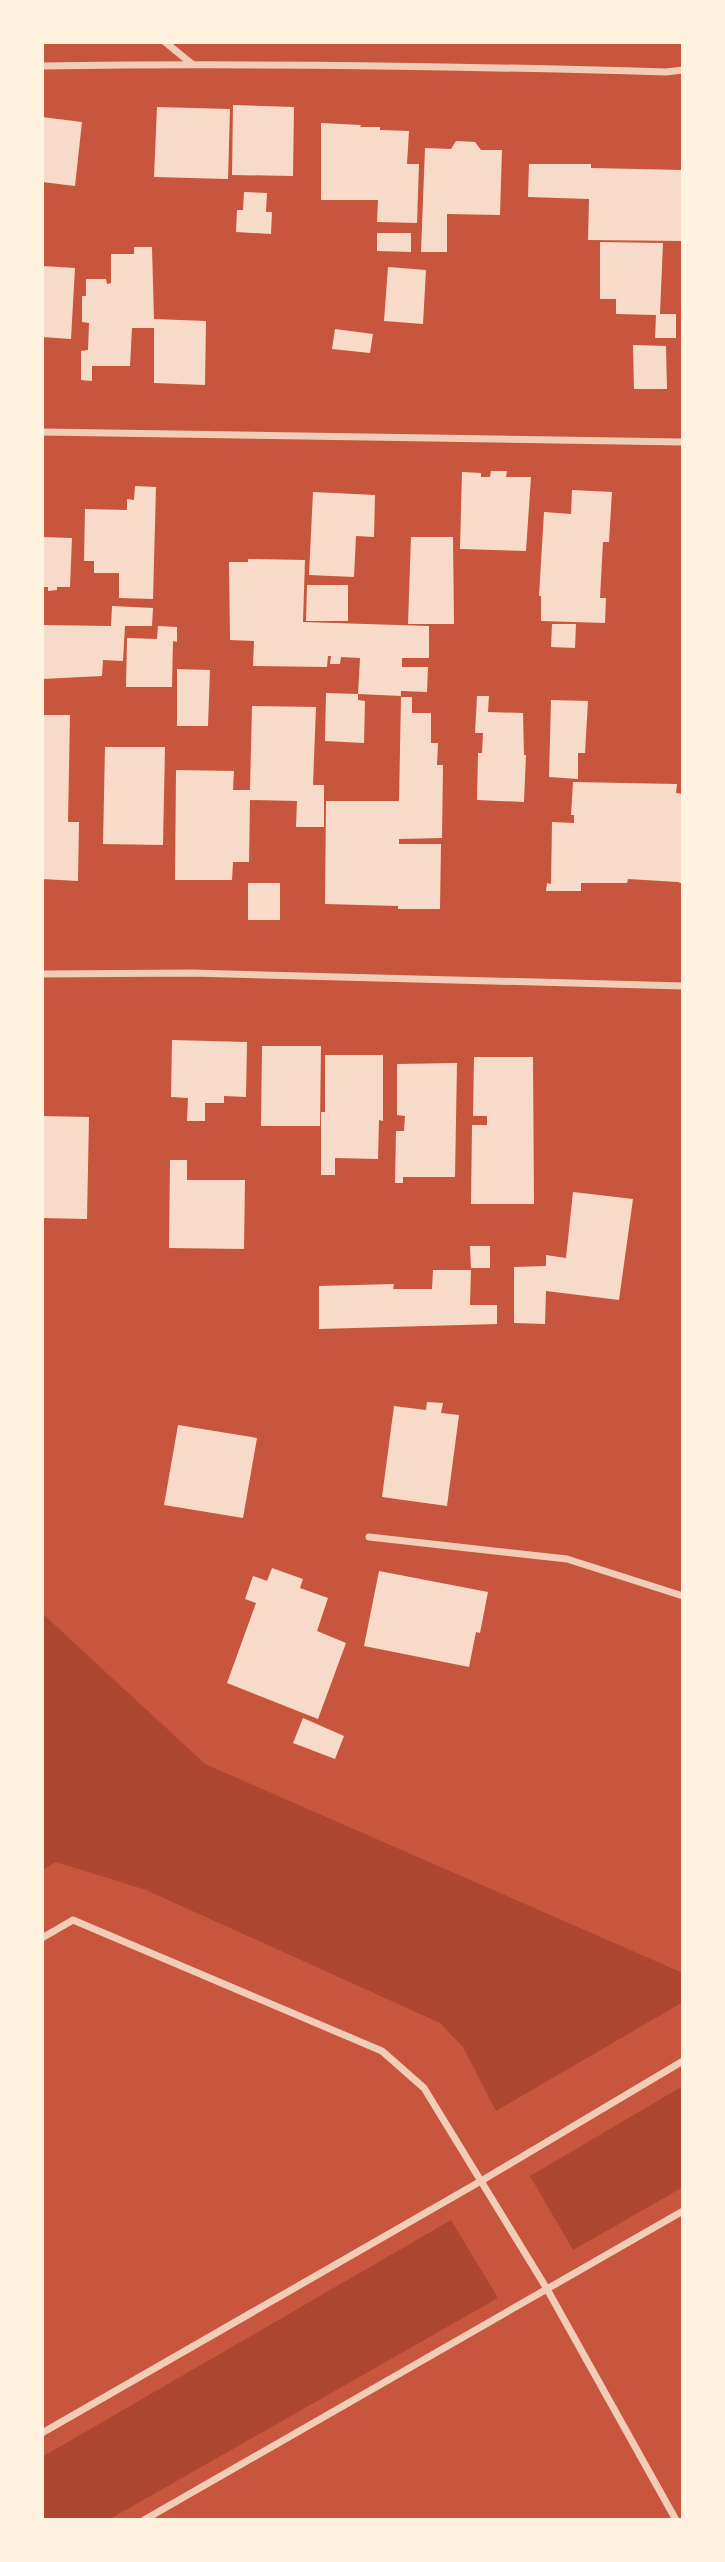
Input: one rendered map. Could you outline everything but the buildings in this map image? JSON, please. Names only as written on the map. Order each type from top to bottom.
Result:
[{"type":"street","points":[[165,42],[192,64]]},
{"type":"street","points":[[42,66],[192,64],[666,72],[683,70]]},
{"type":"street","points":[[42,432],[683,442]]},
{"type":"street","points":[[42,974],[192,974],[683,986]]},
{"type":"street","points":[[369,1537],[567,1559],[683,1596]]},
{"type":"street","points":[[42,1938],[73,1920],[382,2051],[424,2088],[547,2289],[676,2520]]},
{"type":"street","points":[[42,2433],[683,2062]]},
{"type":"street","points":[[144,2520],[683,2211]]},
{"type":"shaded area","points":[[42,1613],[205,1764],[683,1973],[683,2002],[496,2111],[463,2047],[440,2023],[146,1890],[56,1862],[42,1870]]},
{"type":"shaded area","points":[[683,2086],[683,2187],[573,2250],[530,2176]]},
{"type":"shaded area","points":[[451,2220],[498,2298],[108,2520],[42,2520],[42,2457]]}]
